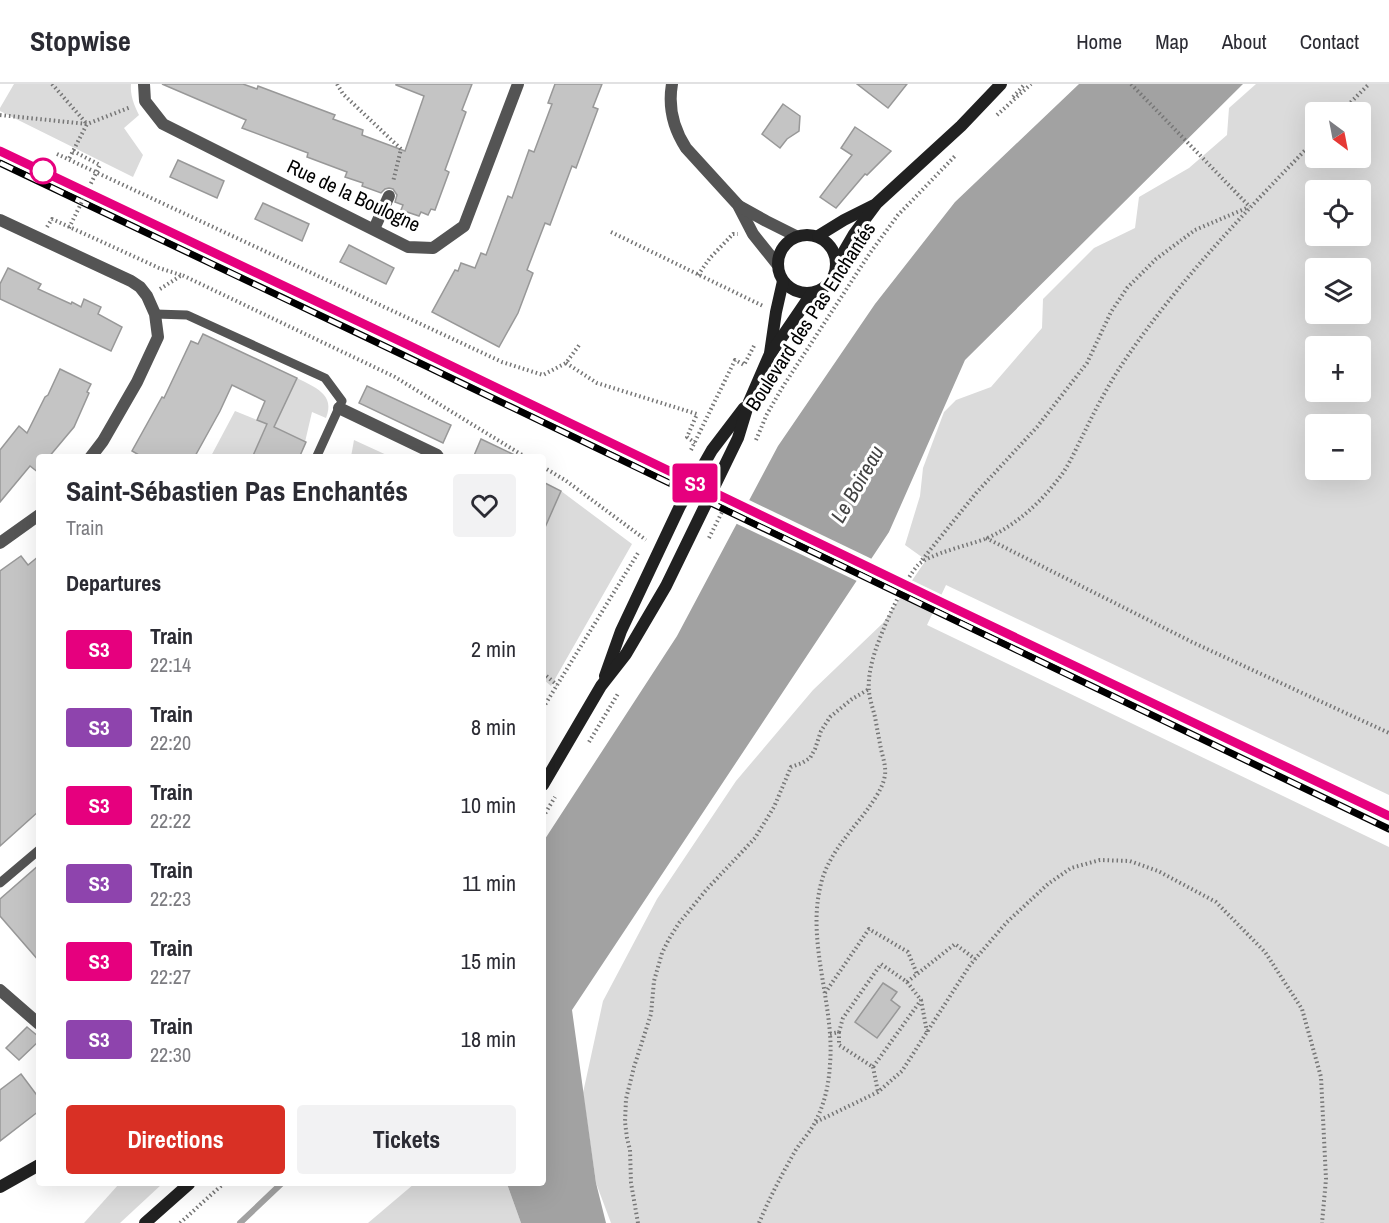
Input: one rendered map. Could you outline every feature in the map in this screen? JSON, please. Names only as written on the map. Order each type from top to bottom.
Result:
[{"type":"main road","name":"Boulevard des Pas Enchantés","points":[[836,265],[854,234],[878,203],[961,126],[1001,84]]},
{"type":"main road","name":"Boulevard des Pas Enchantés","points":[[818,236],[878,203]]},
{"type":"main road","points":[[806,234],[818,236],[831,247],[836,265],[834,273],[828,284],[820,290],[803,293],[795,291],[783,281],[777,264],[778,258],[789,240],[796,236],[806,234]]},
{"type":"main road","name":"Boulevard des Pas Enchantés","points":[[770,353],[783,281]]},
{"type":"main road","name":"Boulevard des Pas Enchantés","points":[[546,780],[601,686],[626,654],[666,586],[738,438],[749,402],[770,353],[812,292]]},
{"type":"main road","name":"Boulevard des Pas Enchantés","points":[[601,686],[621,631],[680,506],[712,450],[749,402]]},
{"type":"main road","points":[[0,1187],[36,1167]]},
{"type":"main road","points":[[145,1223],[187,1186]]},
{"type":"street","points":[[144,84],[145,101]]},
{"type":"street","name":"Rue de la Boulogne","points":[[145,101],[163,124],[408,247],[433,248],[464,226],[518,84]]},
{"type":"street","points":[[672,84],[670,103],[679,137],[686,148],[738,205],[753,234],[777,264]]},
{"type":"street","points":[[374,229],[390,192]]},
{"type":"street","points":[[738,205],[796,236]]},
{"type":"street","points":[[0,220],[131,281],[147,296],[155,314],[158,337],[137,382],[93,454]]},
{"type":"street","points":[[339,408],[435,454]]},
{"type":"street","points":[[0,543],[36,520]]},
{"type":"street","points":[[0,990],[36,1021]]},
{"type":"lane","points":[[155,314],[187,315],[325,378],[342,401],[318,454]]},
{"type":"lane","points":[[0,883],[36,853]]},
{"type":"path","points":[[52,84],[87,124]]},
{"type":"path","points":[[337,84],[343,94],[401,149],[390,192]]},
{"type":"path","points":[[1025,84],[997,115],[1031,84]]},
{"type":"path","points":[[1131,84],[1250,207]]},
{"type":"path","points":[[1351,102],[1369,84]]},
{"type":"path","points":[[0,115],[87,124],[145,101]]},
{"type":"path","points":[[69,159],[87,124]]},
{"type":"path","points":[[918,566],[927,559],[986,538],[1008,527],[1027,512],[1057,482],[1126,358],[1164,307],[1250,207],[1305,150]]},
{"type":"path","points":[[69,228],[100,165],[73,151]]},
{"type":"path","points":[[57,154],[502,362],[543,375],[566,363],[580,344]]},
{"type":"path","name":"Boulevard des Pas Enchantés","points":[[752,449],[767,414],[782,388],[870,253],[898,215],[956,156]]},
{"type":"path","points":[[759,1223],[775,1186],[815,1122],[827,1091],[831,1061],[830,1034],[817,936],[817,908],[820,887],[835,851],[871,804],[885,776],[885,763],[868,689],[875,654],[885,626],[903,589],[918,566],[977,492],[1037,427],[1087,363],[1111,312],[1127,288],[1156,259],[1195,230],[1250,207]]},
{"type":"path","points":[[52,219],[159,268],[182,276],[395,377],[520,454]]},
{"type":"path","points":[[611,232],[749,299]]},
{"type":"path","points":[[698,275],[710,258],[733,234]]},
{"type":"path","points":[[147,296],[182,276]]},
{"type":"path","points":[[690,453],[735,360],[744,365],[754,344],[770,353]]},
{"type":"path","points":[[566,363],[597,383],[707,417]]},
{"type":"path","points":[[695,443],[687,437],[697,414]]},
{"type":"path","points":[[546,469],[565,480],[646,540],[651,531]]},
{"type":"path","points":[[709,538],[733,489]]},
{"type":"path","points":[[986,538],[1194,643],[1389,733]]},
{"type":"path","points":[[546,703],[640,550]]},
{"type":"path","points":[[546,676],[557,685]]},
{"type":"path","points":[[585,748],[621,689]]},
{"type":"path","points":[[638,1223],[631,1183],[625,1106],[634,1067],[651,1014],[654,981],[662,952],[679,923],[755,838],[774,807],[791,767],[810,758],[820,731],[830,717],[868,689]]},
{"type":"path","points":[[546,812],[561,788]]},
{"type":"path","points":[[815,1122],[878,1092],[902,1071],[975,959],[1007,922],[1048,884],[1071,868],[1100,860],[1130,861],[1158,871],[1216,902],[1265,952],[1302,1009],[1321,1077],[1326,1179],[1322,1223]]},
{"type":"path","points":[[824,993],[869,928],[908,952],[916,974]]},
{"type":"path","points":[[907,982],[955,944],[965,954],[975,959]]},
{"type":"path","points":[[878,1092],[873,1067],[840,1045],[839,1032],[843,1018],[881,964],[907,982],[921,1000],[927,1032]]},
{"type":"path","points":[[873,1067],[921,1000]]},
{"type":"path","points":[[830,1034],[839,1032]]},
{"type":"path","points":[[180,1223],[221,1186]]},
{"type":"shaded area","points":[[14,84],[131,84],[133,100],[139,115],[124,128],[143,155],[133,177],[0,111]]},
{"type":"shaded area","points":[[1256,84],[1389,84],[1389,795],[946,585],[927,625],[1389,847],[1389,1223],[611,1223],[596,1183],[583,1093],[603,1001],[657,899],[736,781],[813,690],[883,623],[926,560],[905,545],[920,496],[923,468],[944,412],[956,400],[991,387],[1042,328],[1043,299],[1094,248],[1135,228],[1139,197],[1189,168],[1227,135],[1229,108]]},
{"type":"shaded area","points":[[297,378],[322,392],[328,403],[326,418],[312,412],[305,442],[274,427]]},
{"type":"shaded area","points":[[235,411],[267,424],[253,454],[212,454]]},
{"type":"shaded area","points":[[354,440],[384,454],[352,454]]},
{"type":"shaded area","points":[[561,491],[632,544],[551,686],[546,682],[546,516],[554,508]]},
{"type":"shaded area","points":[[117,1186],[160,1186],[120,1223],[84,1223]]},
{"type":"shaded area","points":[[412,1186],[508,1186],[521,1223],[368,1223]]},
{"type":"water","points":[[1079,84],[1243,84],[965,360],[889,532],[572,1010],[596,1183],[606,1223],[521,1223],[508,1186],[546,1186],[546,837],[677,636],[778,446],[875,304],[955,202]]},
{"type":"pier","points":[[747,499],[874,560],[859,582],[735,523]]},
{"type":"building","points":[[162,84],[243,84],[257,89],[258,86],[335,115],[333,119],[363,130],[362,135],[405,151],[424,96],[396,84],[472,84],[462,110],[466,112],[445,170],[449,172],[435,210],[431,209],[428,215],[421,212],[419,216],[401,210],[403,205],[395,202],[397,195],[393,189],[385,189],[381,193],[362,186],[363,183],[345,177],[347,172],[307,157],[308,153],[242,128],[246,120]]},
{"type":"building","points":[[555,84],[602,84],[593,107],[598,109],[576,168],[572,166],[550,225],[545,223],[527,270],[533,273],[518,313],[499,347],[432,312],[461,263],[475,268],[481,253],[486,255],[508,196],[512,198],[529,150],[534,152],[552,104],[548,103]]},
{"type":"building","points":[[857,84],[907,84],[888,108]]},
{"type":"building","points":[[783,104],[800,116],[799,131],[787,139],[780,148],[762,134]]},
{"type":"building","points":[[855,127],[891,151],[867,175],[865,174],[836,208],[820,197],[852,155],[841,148]]},
{"type":"building","points":[[178,160],[224,181],[217,198],[170,177]]},
{"type":"building","points":[[263,203],[309,224],[302,241],[255,219]]},
{"type":"building","points":[[349,245],[394,268],[386,284],[340,262]]},
{"type":"building","points":[[8,268],[41,284],[38,289],[71,304],[72,302],[81,307],[84,299],[101,307],[98,314],[122,327],[111,351],[0,299],[0,284]]},
{"type":"building","points":[[203,334],[297,378],[274,427],[306,442],[301,454],[254,454],[267,424],[257,420],[265,401],[232,385],[196,454],[137,454],[132,451],[162,397],[164,398],[191,341],[198,344]]},
{"type":"building","points":[[60,369],[91,384],[74,427],[51,454],[36,454],[36,471],[30,466],[0,502],[0,450],[19,426],[27,433]]},
{"type":"building","points":[[367,386],[451,425],[443,443],[359,403]]},
{"type":"building","points":[[481,439],[513,454],[475,454]]},
{"type":"building","points":[[546,484],[561,491],[546,525]]},
{"type":"building","points":[[21,556],[28,565],[36,558],[36,814],[0,846],[0,571]]},
{"type":"building","points":[[36,868],[36,958],[0,916],[0,899]]},
{"type":"building","points":[[883,983],[897,992],[891,1000],[900,1007],[877,1038],[855,1022]]},
{"type":"building","points":[[27,1027],[36,1034],[36,1044],[19,1060],[6,1048]]},
{"type":"building","points":[[21,1074],[36,1094],[36,1113],[0,1141],[0,1090]]},
{"type":"waterway","name":"Le Boireau","points":[[240,1223],[279,1186]]},
{"type":"railway","points":[[0,151],[1389,816]]},
{"type":"railway","points":[[0,163],[1389,829]]},
{"type":"train","name":"S3","points":[[0,151],[1389,816]]}]
